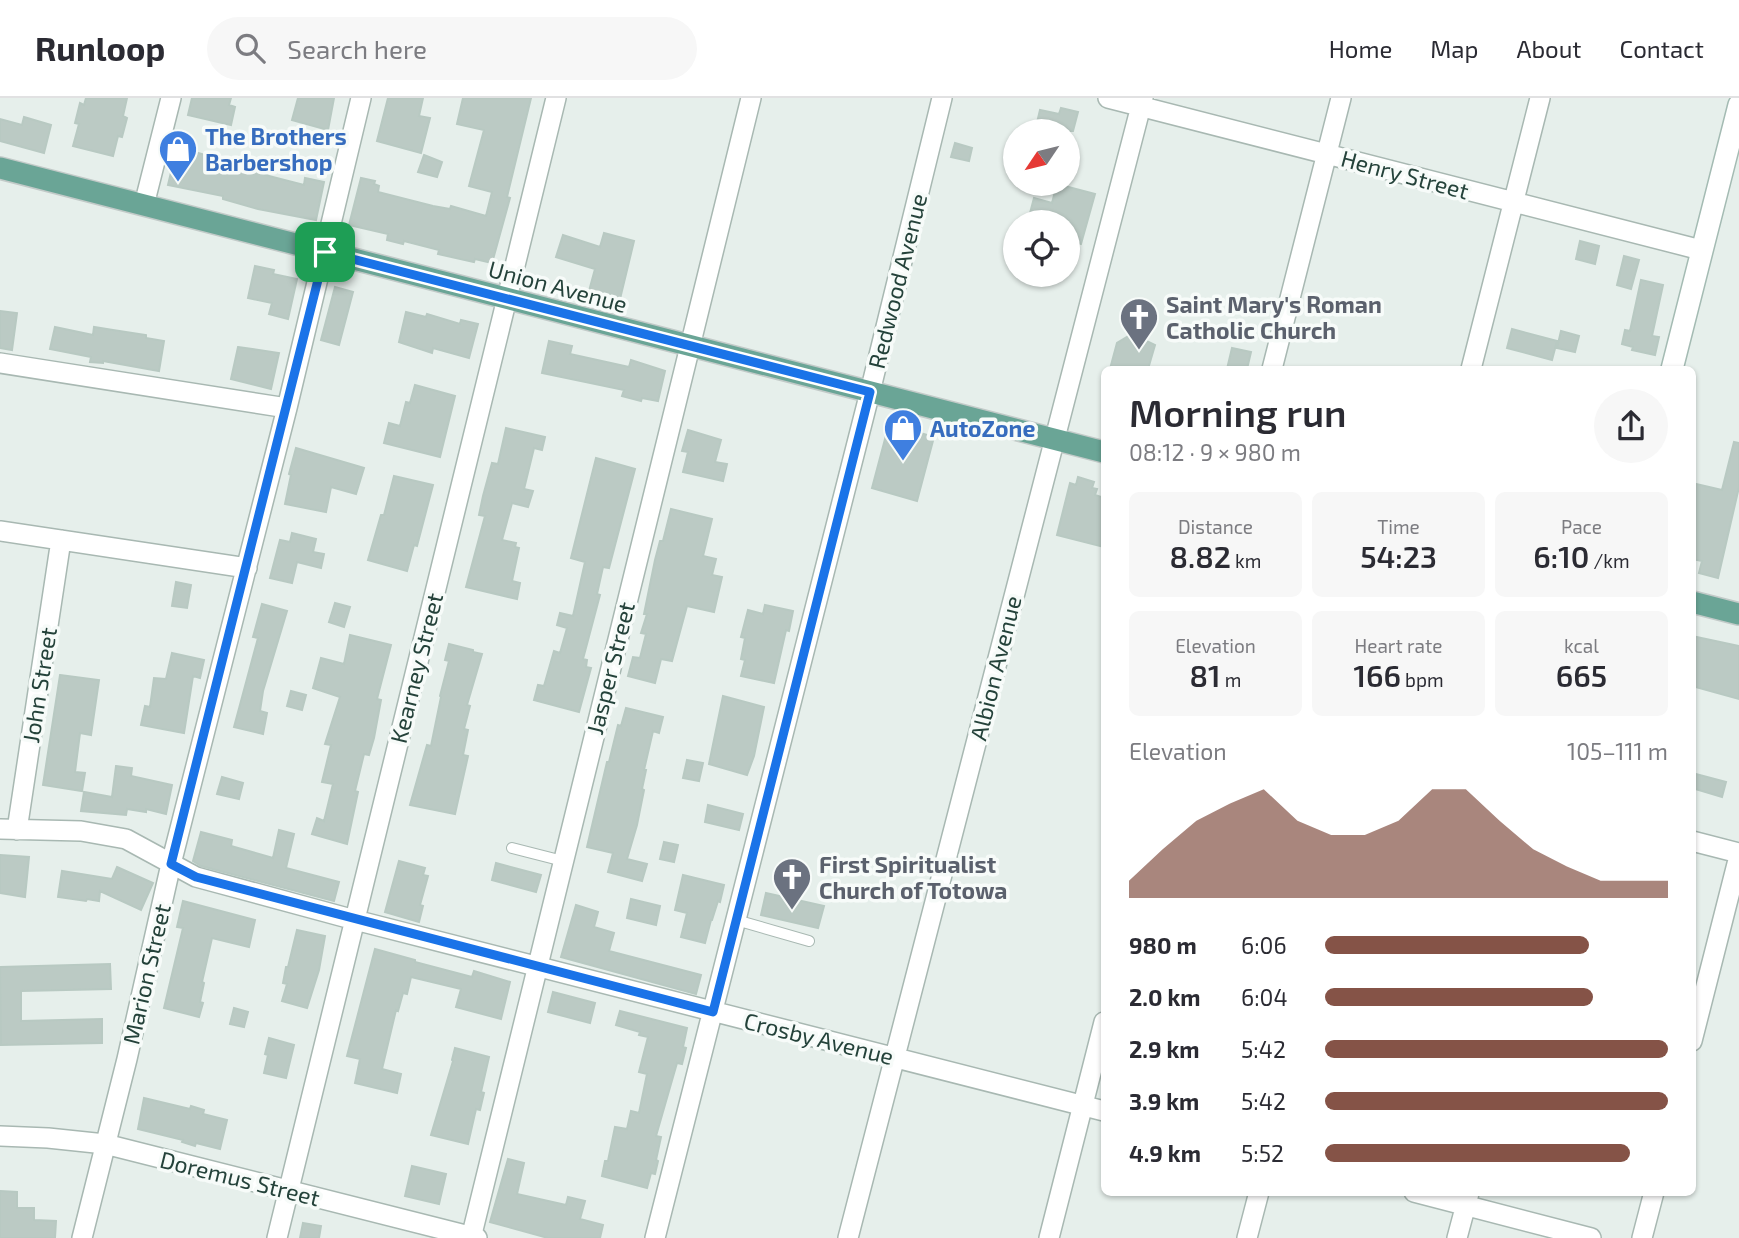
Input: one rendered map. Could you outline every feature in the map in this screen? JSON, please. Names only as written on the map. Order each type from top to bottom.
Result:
[{"type":"main road","points":[[1673,366],[1739,105]]},
{"type":"main road","name":"Union Avenue","points":[[0,168],[1101,451]]},
{"type":"main road","points":[[1696,603],[1739,614]]},
{"type":"street","points":[[144,205],[171,98]]},
{"type":"street","name":"Marion Street","points":[[82,1238],[127,1059],[171,864],[287,408],[361,98]]},
{"type":"street","name":"Kearney Street","points":[[277,1238],[556,98]]},
{"type":"street","name":"Jasper Street","points":[[473,1237],[751,98]]},
{"type":"street","name":"Redwood Avenue","points":[[655,1238],[942,98]]},
{"type":"street","name":"Henry Street","points":[[1108,98],[1142,102],[1513,203],[1701,250]]},
{"type":"street","points":[[1273,366],[1341,98]]},
{"type":"street","points":[[1472,366],[1540,98]]},
{"type":"street","name":"Albion Avenue","points":[[848,1238],[1142,102]]},
{"type":"street","points":[[0,363],[287,408]]},
{"type":"street","points":[[0,531],[247,568]]},
{"type":"street","name":"John Street","points":[[8,829],[61,540]]},
{"type":"street","name":"Crosby Avenue","points":[[8,829],[81,831],[112,835],[138,844],[196,877],[1101,1110]]},
{"type":"street","points":[[1696,842],[1739,855],[1696,1025]]},
{"type":"street","points":[[1049,1238],[1101,1035]]},
{"type":"street","name":"Doremus Street","points":[[0,1136],[104,1144],[473,1237]]},
{"type":"street","points":[[1247,1238],[1258,1196]]},
{"type":"street","points":[[1449,1196],[1467,1198],[1591,1238]]},
{"type":"street","points":[[1642,1238],[1653,1196]]},
{"type":"street","points":[[1457,1238],[1467,1198]]},
{"type":"lane","points":[[512,848],[563,861]]},
{"type":"lane","points":[[736,920],[809,941]]},
{"type":"building","points":[[86,98],[127,98],[123,116],[127,118],[122,137],[118,136],[113,156],[73,146],[79,124],[75,123],[80,103],[84,105]]},
{"type":"building","points":[[192,98],[231,98],[229,105],[235,107],[231,125],[188,115]]},
{"type":"building","points":[[298,98],[334,98],[328,130],[292,120]]},
{"type":"building","points":[[388,98],[423,98],[419,116],[430,118],[421,153],[377,141]]},
{"type":"building","points":[[463,98],[531,98],[507,197],[510,198],[492,263],[438,254],[439,250],[404,241],[403,244],[387,240],[388,234],[349,225],[361,178],[375,181],[374,184],[379,186],[378,192],[433,206],[450,209],[451,206],[486,216],[492,192],[469,186],[484,130],[457,124]]},
{"type":"building","points":[[1061,108],[1078,112],[1076,119],[1038,119],[1040,110],[1059,114]]},
{"type":"building","points":[[24,117],[51,125],[44,153],[0,141],[0,119],[22,125]]},
{"type":"building","points":[[955,143],[972,148],[969,161],[951,157]]},
{"type":"building","points":[[177,147],[230,164],[265,171],[265,175],[304,185],[305,178],[324,182],[316,220],[258,209],[223,199],[223,196],[168,185]]},
{"type":"building","points":[[424,155],[442,162],[437,177],[418,172]]},
{"type":"building","points":[[1080,190],[1095,194],[1081,244],[1080,210],[1031,210],[1034,198],[1052,203],[1054,196],[1080,196]]},
{"type":"building","points":[[604,233],[634,241],[620,299],[589,291],[595,269],[556,257],[563,235],[600,247]]},
{"type":"building","points":[[1580,241],[1599,246],[1595,264],[1576,259]]},
{"type":"building","points":[[1624,256],[1639,260],[1631,289],[1617,285]]},
{"type":"building","points":[[255,266],[274,270],[273,274],[297,279],[288,319],[269,314],[272,303],[248,298]]},
{"type":"building","points":[[1641,280],[1663,285],[1652,336],[1659,337],[1655,355],[1632,350],[1633,347],[1622,344],[1625,330],[1630,331]]},
{"type":"building","points":[[335,287],[353,292],[339,345],[321,340]]},
{"type":"building","points":[[0,311],[17,313],[12,350],[0,348]]},
{"type":"building","points":[[406,312],[426,317],[427,314],[460,324],[461,320],[478,324],[469,358],[433,348],[432,353],[399,342]]},
{"type":"building","points":[[55,327],[93,335],[94,327],[146,335],[146,338],[164,341],[159,371],[103,361],[90,362],[91,357],[50,349]]},
{"type":"building","points":[[1512,329],[1557,341],[1552,360],[1507,348]]},
{"type":"building","points":[[1561,331],[1579,336],[1575,352],[1557,348]]},
{"type":"building","name":"Saint Mary's Roman Catholic Church","points":[[1132,334],[1155,345],[1149,366],[1111,366],[1117,343]]},
{"type":"building","points":[[549,341],[572,346],[570,354],[629,367],[631,360],[665,371],[658,401],[642,398],[641,401],[622,396],[624,390],[542,373]]},
{"type":"building","points":[[238,347],[279,353],[271,389],[231,379]]},
{"type":"building","points":[[1232,348],[1251,352],[1248,366],[1228,366]]},
{"type":"building","points":[[415,385],[455,396],[440,457],[384,443],[389,423],[400,426],[406,402],[410,403]]},
{"type":"building","name":"AutoZone","points":[[889,424],[934,437],[917,501],[872,488]]},
{"type":"building","points":[[506,428],[545,437],[542,450],[534,448],[524,489],[533,491],[528,507],[512,503],[502,540],[516,543],[515,547],[519,548],[512,581],[520,583],[517,599],[466,587],[485,516],[479,515],[483,496],[492,463],[498,464]]},
{"type":"building","points":[[688,430],[721,440],[715,462],[727,464],[723,481],[683,472],[688,452],[682,451]]},
{"type":"building","points":[[1734,442],[1739,443],[1739,487],[1718,578],[1699,573],[1702,561],[1696,560],[1696,484],[1722,490]]},
{"type":"building","points":[[296,448],[364,468],[356,494],[331,487],[326,512],[285,504]]},
{"type":"building","points":[[596,458],[635,469],[609,568],[603,567],[597,594],[600,595],[583,659],[587,660],[586,667],[591,668],[579,712],[534,700],[538,685],[544,686],[554,651],[560,653],[567,628],[557,625],[560,613],[573,616],[585,562],[571,558]]},
{"type":"building","points":[[394,476],[433,485],[417,546],[414,545],[407,571],[368,560]]},
{"type":"building","points":[[1078,477],[1094,482],[1092,488],[1097,489],[1095,495],[1101,497],[1101,546],[1057,535],[1070,483],[1076,485]]},
{"type":"building","points":[[671,509],[712,519],[703,556],[716,559],[712,575],[722,577],[714,612],[687,606],[672,661],[661,659],[655,683],[628,676],[633,657],[640,658],[646,634],[641,633],[647,614],[644,614],[655,560]]},
{"type":"building","points":[[292,533],[316,539],[313,552],[324,554],[321,568],[297,562],[292,583],[270,578],[280,540],[290,542]]},
{"type":"building","points":[[176,582],[191,585],[187,608],[172,606]]},
{"type":"building","points":[[335,603],[350,607],[344,627],[329,622]]},
{"type":"building","points":[[262,604],[287,611],[263,691],[260,711],[267,713],[263,734],[234,727],[258,638],[253,637]]},
{"type":"building","points":[[765,605],[793,611],[774,683],[741,676],[745,660],[741,659],[745,638],[741,637],[748,610],[763,614]]},
{"type":"building","points":[[350,635],[391,645],[377,699],[381,700],[374,738],[369,755],[364,754],[355,791],[358,792],[347,844],[312,834],[317,818],[324,821],[333,784],[322,782],[331,745],[325,744],[340,697],[313,688],[321,658],[344,664]]},
{"type":"building","points":[[1696,637],[1739,646],[1739,699],[1696,687]]},
{"type":"building","points":[[449,644],[482,654],[467,705],[470,706],[464,729],[468,730],[463,755],[468,756],[455,814],[410,805],[427,745],[431,746],[449,661],[445,660]]},
{"type":"building","points":[[172,653],[204,660],[200,678],[193,676],[184,733],[141,725],[145,706],[150,707],[154,678],[166,679]]},
{"type":"building","points":[[60,675],[99,680],[91,735],[80,733],[75,772],[85,773],[82,791],[43,785]]},
{"type":"building","points":[[291,691],[306,695],[302,710],[287,706]]},
{"type":"building","points":[[723,696],[764,707],[754,756],[747,775],[709,764]]},
{"type":"building","points":[[626,708],[663,717],[659,733],[653,731],[644,770],[644,790],[637,825],[627,859],[647,864],[642,881],[608,872],[613,853],[587,847],[607,762]]},
{"type":"building","points":[[687,760],[703,763],[699,781],[683,778]]},
{"type":"building","points":[[116,766],[132,768],[131,776],[172,785],[166,814],[146,809],[146,812],[127,809],[126,815],[81,811],[84,792],[112,797]]},
{"type":"building","points":[[1696,774],[1726,782],[1722,797],[1696,789]]},
{"type":"building","points":[[222,777],[243,783],[239,799],[217,794]]},
{"type":"building","points":[[708,805],[743,814],[739,830],[705,822]]},
{"type":"building","points":[[279,830],[294,834],[286,868],[339,882],[334,901],[201,866],[193,861],[201,832],[232,840],[231,846],[273,858]]},
{"type":"building","points":[[664,842],[678,845],[674,862],[660,859]]},
{"type":"building","points":[[0,855],[29,857],[25,897],[0,893]]},
{"type":"building","points":[[399,861],[425,868],[423,875],[428,876],[420,905],[423,906],[419,922],[385,912]]},
{"type":"building","points":[[496,863],[541,875],[536,892],[492,880]]},
{"type":"building","points":[[117,867],[153,883],[141,910],[100,891],[99,901],[58,897],[62,871],[112,879]]},
{"type":"building","points":[[683,875],[724,885],[705,943],[681,937],[687,913],[675,910]]},
{"type":"building","name":"First Spiritualist Church of Totowa","points":[[766,893],[824,906],[818,928],[761,915]]},
{"type":"building","points":[[631,899],[660,906],[656,925],[627,918]]},
{"type":"building","points":[[183,901],[255,920],[249,947],[212,938],[202,982],[200,1002],[203,1003],[199,1017],[164,1008],[183,928],[177,927]]},
{"type":"building","points":[[576,905],[598,912],[594,927],[614,933],[609,951],[701,975],[696,994],[561,957]]},
{"type":"building","points":[[297,930],[325,936],[319,970],[307,1008],[282,1001],[287,984],[283,983],[286,967]]},
{"type":"building","points":[[375,949],[472,977],[474,971],[510,982],[501,1019],[456,1007],[461,989],[411,977],[407,994],[403,993],[398,1011],[396,1010],[382,1069],[401,1074],[397,1093],[355,1083],[360,1059],[347,1056]]},
{"type":"building","points":[[110,964],[111,989],[21,991],[21,1021],[102,1019],[102,1043],[1,1045],[0,967]]},
{"type":"building","points":[[553,992],[595,1003],[590,1023],[548,1012]]},
{"type":"building","points":[[234,1008],[248,1012],[244,1027],[230,1024]]},
{"type":"building","points":[[620,1011],[687,1028],[682,1064],[677,1063],[656,1136],[661,1137],[655,1174],[651,1173],[647,1188],[602,1176],[615,1127],[627,1129],[631,1111],[639,1113],[647,1074],[639,1072],[648,1037],[616,1025]]},
{"type":"building","points":[[269,1038],[294,1045],[286,1078],[264,1073]]},
{"type":"building","points":[[455,1048],[489,1057],[480,1110],[476,1109],[468,1144],[431,1135]]},
{"type":"building","points":[[144,1098],[190,1109],[191,1106],[204,1110],[203,1114],[227,1120],[220,1149],[196,1143],[195,1146],[182,1142],[183,1140],[138,1129]]},
{"type":"building","points":[[508,1159],[524,1163],[517,1194],[566,1205],[568,1197],[585,1201],[580,1219],[603,1225],[600,1238],[548,1238],[490,1222]]},
{"type":"building","points":[[412,1166],[446,1174],[439,1204],[405,1196]]},
{"type":"building","points":[[0,1191],[17,1192],[17,1208],[34,1208],[34,1220],[56,1221],[55,1238],[0,1238]]},
{"type":"building","points":[[303,1223],[321,1226],[319,1238],[300,1238]]},
{"type":"place","name":"The Brothers Barbershop","points":[[178,183]]},
{"type":"place","name":"Saint Mary's Roman Catholic Church","points":[[1139,351]]},
{"type":"place","name":"AutoZone","points":[[903,462]]},
{"type":"place","name":"First Spiritualist Church of Totowa","points":[[792,911]]},
{"type":"route","points":[[325,252],[870,392],[713,1012],[196,877],[171,864],[325,252]]}]
